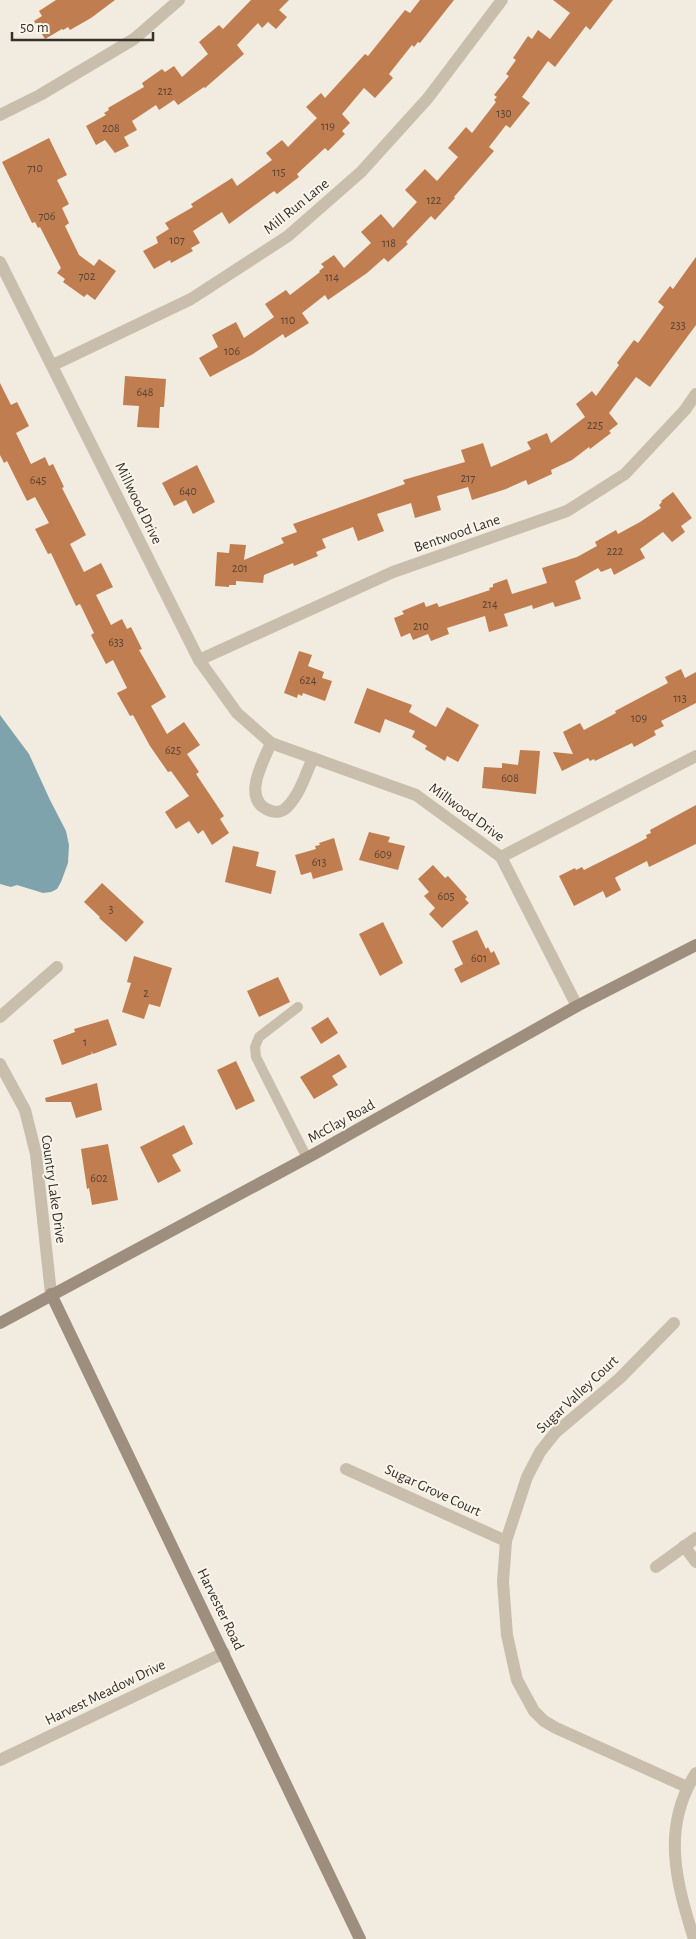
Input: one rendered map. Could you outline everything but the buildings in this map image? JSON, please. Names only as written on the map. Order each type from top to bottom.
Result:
[{"type":"main road","name":"McClay Road","points":[[0,1323],[307,1158],[577,1006],[696,945]]},
{"type":"main road","name":"Harvester Road","points":[[51,1294],[360,1939]]},
{"type":"street","points":[[0,116],[40,95],[134,39],[179,0]]},
{"type":"street","name":"Mill Run Lane","points":[[53,365],[191,299],[288,236],[361,172],[428,98],[502,0]]},
{"type":"street","name":"Millwood Drive","points":[[0,262],[199,660],[237,713],[272,743],[416,795],[501,857],[577,1006]]},
{"type":"street","name":"Bentwood Lane","points":[[199,660],[394,572],[567,511],[625,474],[685,410],[696,394]]},
{"type":"street","points":[[272,743],[258,773],[254,790],[257,799],[263,807],[272,812],[288,808],[313,758]]},
{"type":"street","points":[[501,857],[696,756]]},
{"type":"street","points":[[0,1017],[57,967]]},
{"type":"street","name":"Country Lake Drive","points":[[0,1064],[25,1110],[36,1154],[51,1294]]},
{"type":"street","name":"Sugar Valley Court","points":[[674,1323],[620,1378],[555,1433],[545,1446],[527,1477],[506,1541],[503,1582],[507,1636],[517,1680],[534,1711],[544,1721],[556,1728],[687,1787]]},
{"type":"street","name":"Sugar Grove Court","points":[[346,1469],[506,1541]]},
{"type":"street","points":[[656,1567],[696,1538]]},
{"type":"street","points":[[684,1546],[696,1562]]},
{"type":"street","name":"Harvest Meadow Drive","points":[[0,1760],[224,1653]]},
{"type":"street","points":[[694,1939],[681,1898],[674,1846],[677,1816],[687,1787],[696,1773]]},
{"type":"lane","points":[[298,1008],[258,1037],[255,1047],[256,1056],[307,1158]]},
{"type":"water","points":[[0,715],[29,754],[66,831],[69,845],[68,863],[57,889],[51,892],[43,893],[17,885],[11,887],[0,884]]}]
